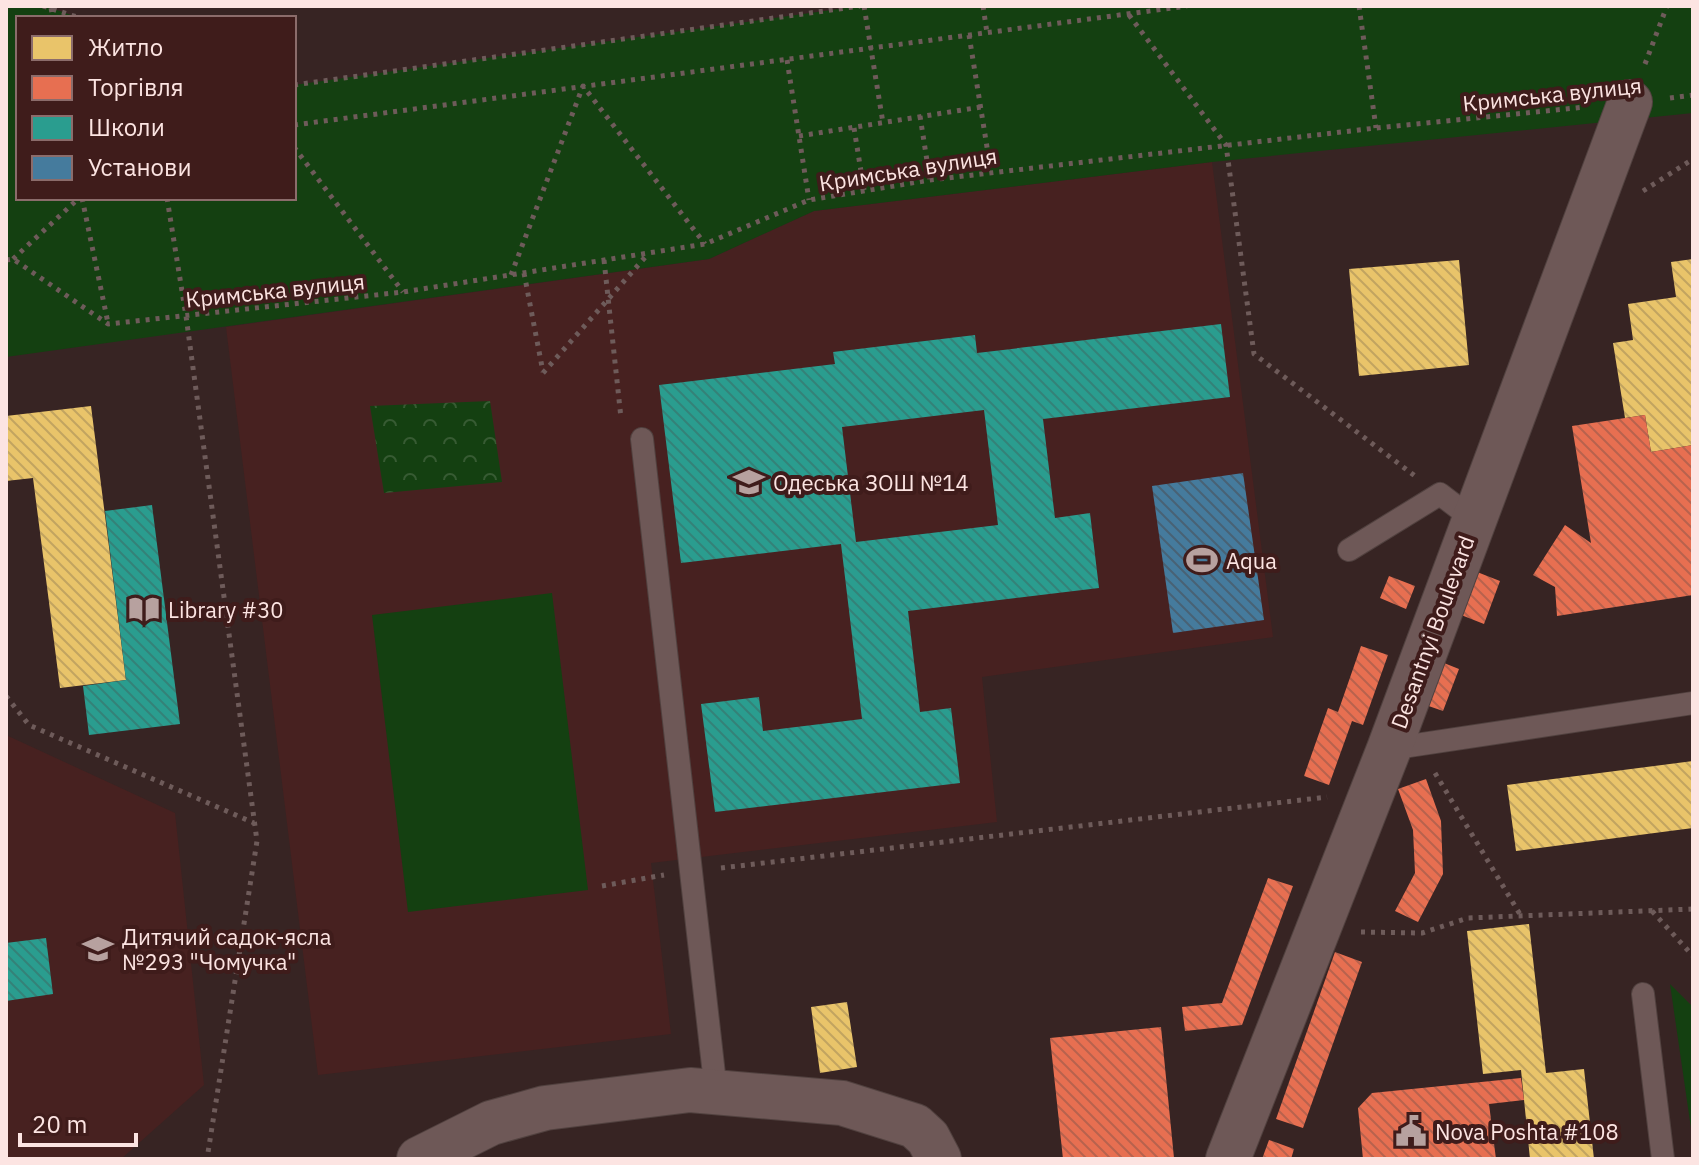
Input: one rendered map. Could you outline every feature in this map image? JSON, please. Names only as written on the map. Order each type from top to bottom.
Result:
[{"type":"street","name":"Desantnyi Boulevard","points":[[1228,1159],[1372,792],[1403,747],[1474,520],[1630,102]]},
{"type":"street","points":[[419,1159],[491,1123],[545,1108],[690,1090],[842,1103],[915,1126],[928,1138],[939,1159]]},
{"type":"lane","points":[[642,439],[716,1092]]},
{"type":"lane","points":[[1349,550],[1440,494],[1474,520]]},
{"type":"lane","points":[[1403,747],[1693,703]]},
{"type":"lane","points":[[1643,994],[1663,1159]]},
{"type":"path","points":[[43,6],[74,16]]},
{"type":"path","points":[[296,85],[862,6],[883,123]]},
{"type":"path","points":[[983,6],[987,33]]},
{"type":"path","points":[[296,125],[1187,6]]},
{"type":"path","points":[[1359,6],[1376,128]]},
{"type":"path","points":[[1630,102],[1667,6]]},
{"type":"path","points":[[51,8],[53,16]]},
{"type":"path","points":[[1129,15],[1226,145],[1254,354],[1440,494]]},
{"type":"path","points":[[969,35],[991,172]]},
{"type":"path","points":[[787,60],[809,200]]},
{"type":"path","points":[[583,86],[705,244]]},
{"type":"path","points":[[511,275],[583,86]]},
{"type":"path","name":"Кримська вулиця","points":[[108,324],[403,292],[705,244],[809,200],[930,180],[1693,95]]},
{"type":"path","points":[[799,136],[981,107]]},
{"type":"path","points":[[920,116],[930,180]]},
{"type":"path","points":[[854,128],[864,190]]},
{"type":"path","points":[[296,150],[403,292]]},
{"type":"path","points":[[79,200],[10,260],[108,324]]},
{"type":"path","points":[[81,200],[108,324]]},
{"type":"path","points":[[167,200],[186,316],[257,841],[207,1159]]},
{"type":"path","points":[[524,273],[543,373],[648,253]]},
{"type":"path","points":[[6,696],[29,725],[254,823]]},
{"type":"path","points":[[1403,747],[1521,916]]},
{"type":"path","points":[[716,868],[1372,792]]},
{"type":"path","points":[[602,886],[669,874]]},
{"type":"path","points":[[1317,932],[1422,933],[1468,918],[1693,909]]},
{"type":"path","points":[[1652,911],[1693,956]]},
{"type":"shaded area","name":"Одеська ЗОШ №14","points":[[1212,162],[1273,637],[982,677],[997,822],[651,863],[671,1034],[318,1075],[226,327],[709,259],[814,211]]},
{"type":"shaded area","name":"Дитячий садок-ясла №293 \"Чомучка\"","points":[[6,735],[175,813],[204,1085],[121,1159],[6,1159]]},
{"type":"green space","points":[[6,6],[45,6],[74,16],[16,16],[16,200],[296,200],[296,85],[860,6],[1693,6],[1693,113],[1212,162],[814,211],[709,259],[6,357]]},
{"type":"green space","points":[[490,401],[502,482],[384,493],[370,406]]},
{"type":"green space","points":[[552,593],[588,890],[408,912],[372,615]]},
{"type":"green space","points":[[1670,984],[1693,1007],[1693,1142]]},
{"type":"building: Житло","points":[[1693,259],[1693,445],[1651,452],[1645,415],[1625,418],[1613,343],[1633,340],[1628,304],[1676,297],[1671,262]]},
{"type":"building: Житло","points":[[1459,260],[1469,365],[1359,376],[1349,269]]},
{"type":"building: Житло","points":[[91,406],[126,680],[60,688],[33,478],[6,481],[6,416]]},
{"type":"building: Житло","points":[[1693,761],[1693,828],[1516,851],[1507,785]]},
{"type":"building: Житло","points":[[1529,924],[1546,1073],[1584,1069],[1594,1159],[1530,1159],[1521,1070],[1483,1074],[1467,931]]},
{"type":"building: Житло","points":[[847,1002],[857,1067],[820,1073],[811,1007]]},
{"type":"building: Торгівля","points":[[1645,415],[1651,452],[1693,445],[1693,595],[1557,616],[1555,587],[1533,575],[1565,525],[1591,543],[1572,426]]},
{"type":"building: Торгівля","points":[[1472,570],[1500,581],[1484,624],[1456,613]]},
{"type":"building: Торгівля","points":[[1389,576],[1415,586],[1406,609],[1380,598]]},
{"type":"building: Торгівля","points":[[1361,646],[1388,655],[1363,725],[1352,721],[1329,785],[1304,776],[1328,708],[1338,712]]},
{"type":"building: Торгівля","points":[[1434,659],[1459,669],[1443,711],[1417,702]]},
{"type":"building: Торгівля","points":[[1426,779],[1441,821],[1443,874],[1418,922],[1395,911],[1415,873],[1413,830],[1398,789]]},
{"type":"building: Торгівля","points":[[1268,878],[1293,886],[1242,1025],[1185,1031],[1182,1007],[1222,1003]]},
{"type":"building: Торгівля","points":[[1335,952],[1362,962],[1303,1128],[1276,1119]]},
{"type":"building: Торгівля","points":[[1161,1027],[1174,1158],[1063,1159],[1050,1038]]},
{"type":"building: Торгівля","points":[[1521,1078],[1524,1100],[1489,1104],[1496,1159],[1363,1159],[1358,1108],[1372,1093]]},
{"type":"building: Торгівля","points":[[1269,1140],[1294,1149],[1291,1159],[1262,1159]]},
{"type":"building: Школи","points":[[1221,324],[1230,397],[1043,419],[1055,518],[1090,513],[1099,588],[908,611],[920,712],[951,708],[960,783],[715,812],[701,704],[759,697],[763,731],[862,719],[841,544],[681,563],[659,385],[835,364],[833,352],[975,335],[977,353]],"holes":[[[984,410],[998,525],[856,542],[842,427]]]},
{"type":"building: Школи","points":[[152,505],[180,724],[89,735],[83,686],[126,680],[105,511]]},
{"type":"building: Школи","points":[[46,938],[53,994],[6,1001],[6,943]]},
{"type":"building: Установи","points":[[1243,473],[1264,620],[1173,633],[1152,486]]},
{"type":"place","name":"Одеська ЗОШ №14","points":[[749,482]]},
{"type":"place","name":"Aqua","points":[[1202,560]]},
{"type":"place","name":"Library #30","points":[[144,609]]},
{"type":"place","name":"Дитячий садок-ясла №293 \"Чомучка\"","points":[[98,949]]},
{"type":"place","name":"Nova Poshta #108","points":[[1411,1131]]}]
